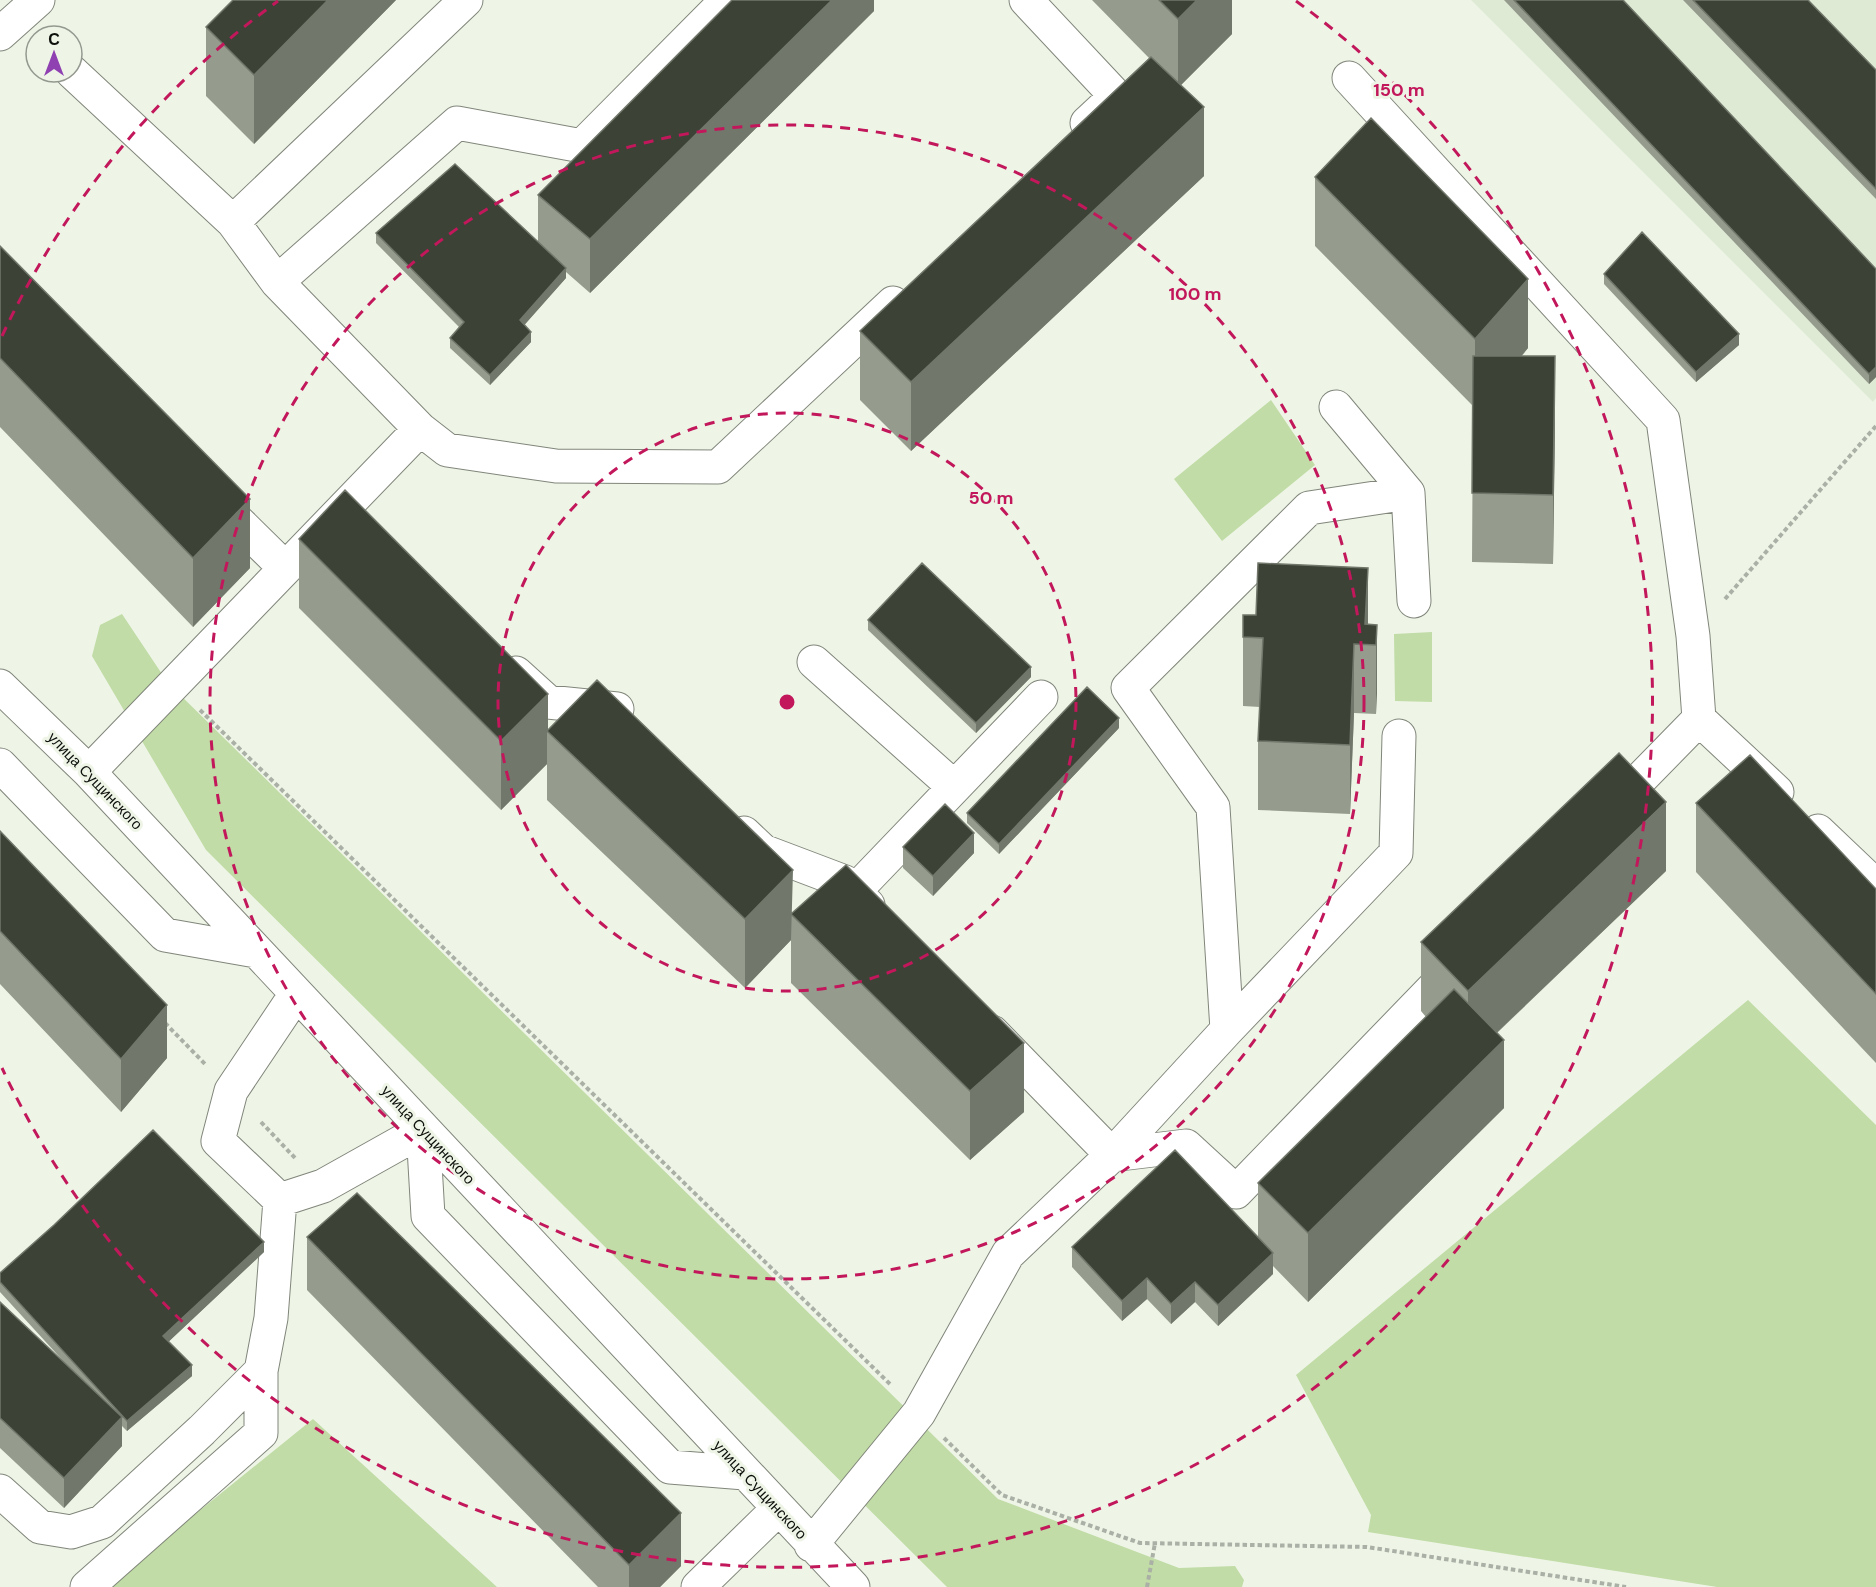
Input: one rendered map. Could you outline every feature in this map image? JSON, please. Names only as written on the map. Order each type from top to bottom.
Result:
[{"type":"street","points":[[233,222],[466,0]]},
{"type":"street","points":[[277,282],[457,123],[582,146],[727,0]]},
{"type":"street","points":[[1026,0],[1116,96],[1064,144]]},
{"type":"street","points":[[1349,78],[1663,420],[1693,636],[1700,718],[1876,886]]},
{"type":"street","points":[[84,83],[233,222],[277,282],[420,429],[447,450],[556,466],[718,467],[917,281]]},
{"type":"street","points":[[1336,407],[1408,493],[1414,601]]},
{"type":"street","points":[[89,772],[420,429]]},
{"type":"street","points":[[195,478],[285,568]]},
{"type":"street","points":[[1227,1030],[1213,807],[1128,688],[1309,508],[1408,493]]},
{"type":"street","points":[[339,512],[365,536]]},
{"type":"street","points":[[496,655],[548,702],[616,708],[640,732]]},
{"type":"street","points":[[814,662],[954,787]]},
{"type":"street","name":"улица Сущинского","points":[[0,686],[89,772],[811,1545],[853,1587]]},
{"type":"street","points":[[855,891],[1041,697]]},
{"type":"street","points":[[1585,835],[1700,718]]},
{"type":"street","points":[[811,1545],[919,1413],[1008,1254],[1112,1155],[1227,1030],[1396,853],[1399,736]]},
{"type":"street","points":[[0,765],[165,935],[256,951]]},
{"type":"street","points":[[722,812],[763,852],[845,882],[888,925]]},
{"type":"street","points":[[1112,1155],[1186,1146],[1236,1192],[1471,951]]},
{"type":"street","points":[[280,1200],[218,1141],[231,1091],[296,994]]},
{"type":"street","points":[[971,1010],[1112,1155]]},
{"type":"street","points":[[280,1200],[323,1186],[423,1130],[428,1216],[670,1467],[745,1473]]},
{"type":"street","points":[[87,1587],[261,1433],[261,1371],[271,1318],[280,1200]]},
{"type":"street","points":[[0,1491],[40,1527],[71,1533],[102,1522],[202,1430],[261,1371]]},
{"type":"street","points":[[698,1587],[778,1509]]},
{"type":"path","points":[[1693,636],[1876,426]]},
{"type":"path","points":[[174,684],[1002,1495],[1140,1543],[1367,1547],[1626,1587]]},
{"type":"path","points":[[161,1020],[323,1186]]},
{"type":"path","points":[[1148,1587],[1155,1543]]},
{"type":"shaded area","points":[[1471,0],[1876,0],[1876,398],[1873,402]]},
{"type":"green space","points":[[1271,400],[1315,465],[1222,541],[1174,479]]},
{"type":"green space","points":[[122,614],[168,683],[998,1499],[1179,1568],[1235,1566],[1244,1580],[1242,1587],[947,1587],[206,850],[92,656],[100,625]]},
{"type":"green space","points":[[1432,632],[1432,702],[1395,701],[1394,634]]},
{"type":"green space","points":[[1748,1000],[1876,1125],[1876,1587],[1717,1587],[1368,1532],[1371,1515],[1296,1375]]},
{"type":"green space","points":[[313,1419],[497,1587],[105,1587]]},
{"type":"building","points":[[233,0],[328,0],[254,75],[206,27]]},
{"type":"building","points":[[732,0],[832,0],[590,239],[538,195]]},
{"type":"building","points":[[1159,0],[1197,0],[1178,19]]},
{"type":"building","points":[[1514,0],[1623,0],[1876,269],[1876,367],[1869,374]]},
{"type":"building","points":[[1693,0],[1808,0],[1876,70],[1876,189]]},
{"type":"building","points":[[1151,57],[1204,107],[911,382],[860,331]]},
{"type":"building","points":[[1371,118],[1528,279],[1475,339],[1315,177]]},
{"type":"building","points":[[455,164],[566,268],[520,320],[531,332],[490,375],[450,338],[464,322],[376,233]]},
{"type":"building","points":[[1642,232],[1739,334],[1696,372],[1604,274]]},
{"type":"building","points":[[0,246],[250,499],[193,558],[0,358]]},
{"type":"building","points":[[1473,356],[1555,356],[1553,495],[1472,493]]},
{"type":"building","points":[[345,490],[548,694],[501,741],[299,539]]},
{"type":"building","points":[[922,563],[1031,667],[976,723],[868,620]]},
{"type":"building","points":[[1258,563],[1368,568],[1365,624],[1377,625],[1376,645],[1354,644],[1350,745],[1258,741],[1263,638],[1243,637],[1243,615],[1256,615]]},
{"type":"building","points":[[597,680],[793,870],[745,919],[547,731]]},
{"type":"building","points":[[1087,687],[1119,718],[999,844],[967,813]]},
{"type":"building","points":[[1619,753],[1666,802],[1468,991],[1421,942]]},
{"type":"building","points":[[1750,755],[1876,889],[1876,994],[1696,803]]},
{"type":"building","points":[[945,804],[974,833],[933,876],[903,847]]},
{"type":"building","points":[[0,831],[167,1005],[121,1059],[0,931]]},
{"type":"building","points":[[846,865],[1024,1043],[970,1091],[791,914]]},
{"type":"building","points":[[1454,989],[1504,1040],[1308,1233],[1258,1183]]},
{"type":"building","points":[[153,1130],[264,1242],[163,1336],[192,1365],[127,1421],[0,1282],[0,1273],[54,1225]]},
{"type":"building","points":[[1175,1150],[1273,1253],[1218,1305],[1195,1282],[1171,1304],[1147,1278],[1122,1301],[1072,1247]]},
{"type":"building","points":[[357,1193],[681,1513],[629,1565],[307,1237]]},
{"type":"building","points":[[0,1302],[122,1417],[64,1478],[0,1418]]}]
